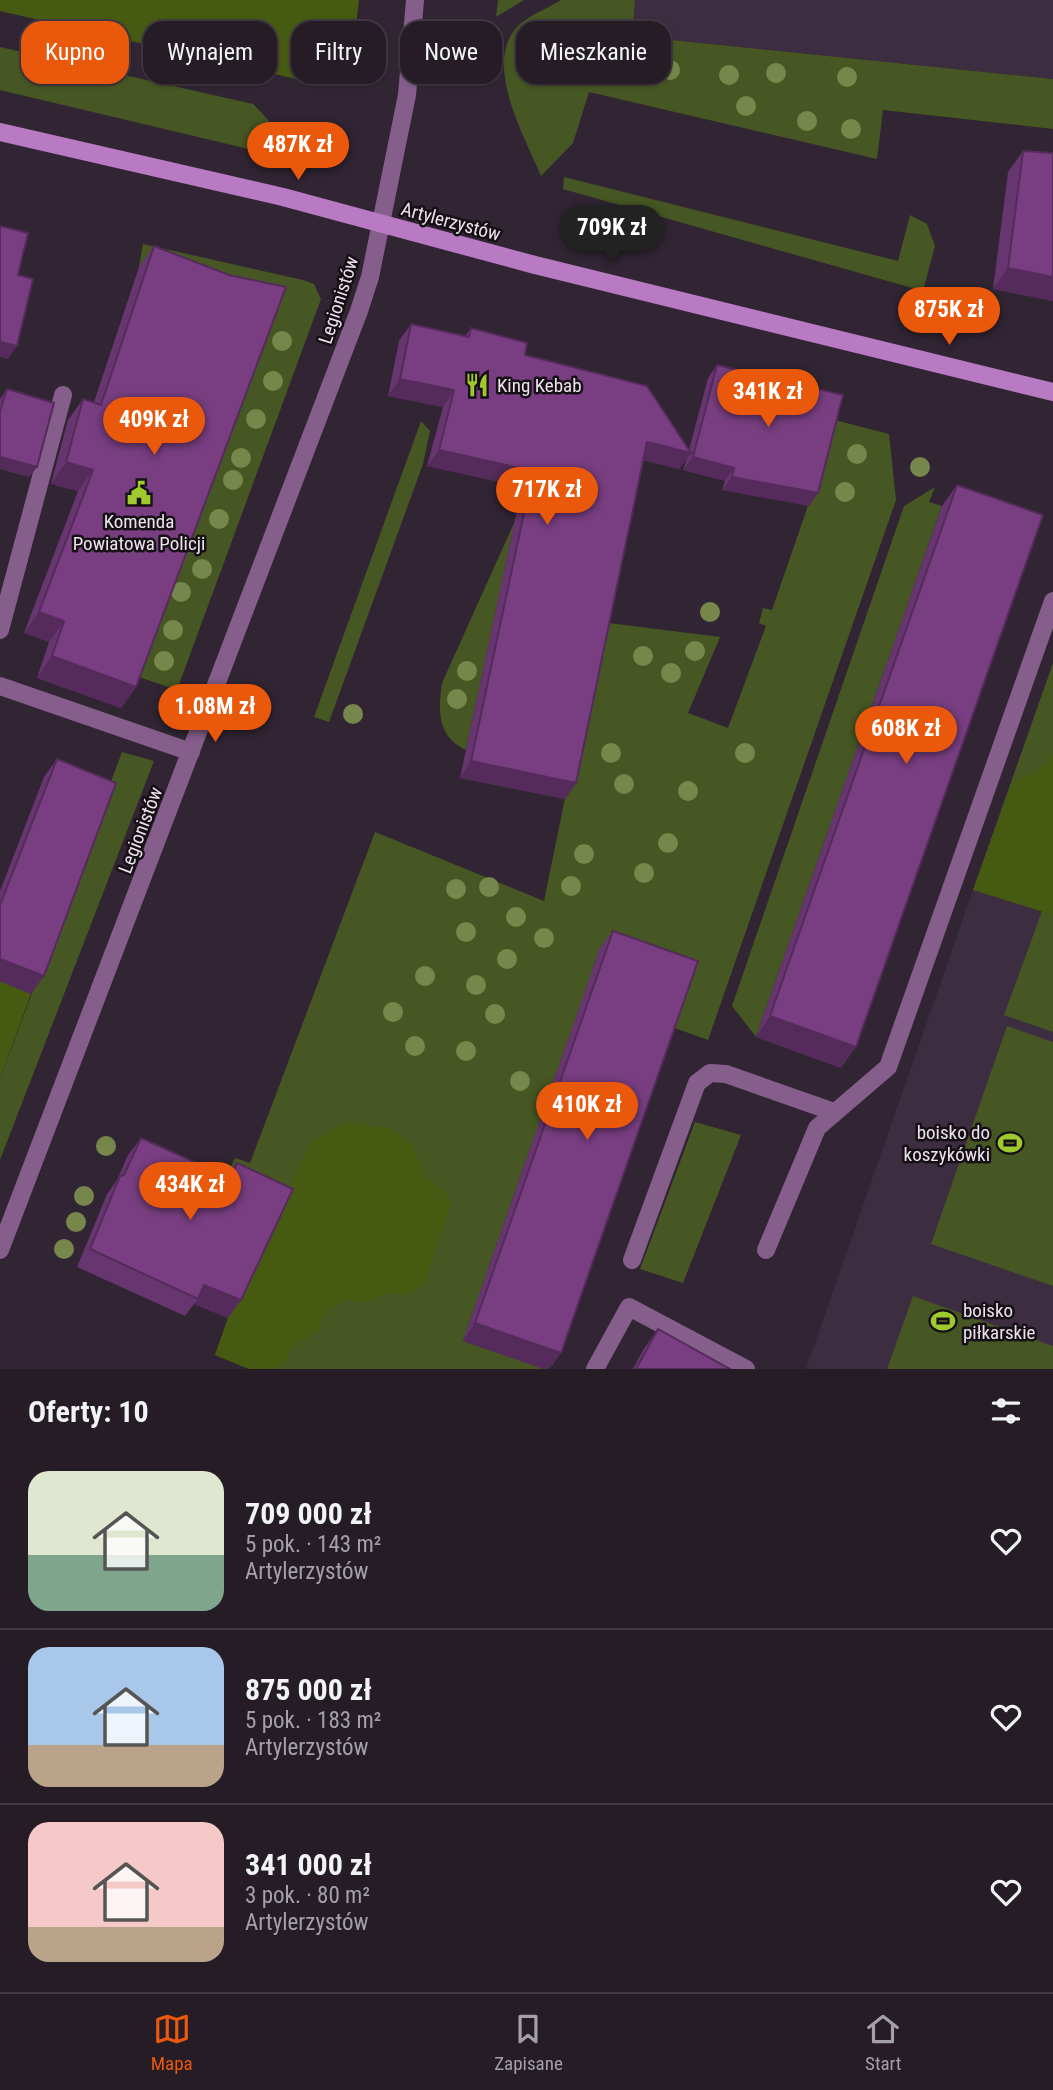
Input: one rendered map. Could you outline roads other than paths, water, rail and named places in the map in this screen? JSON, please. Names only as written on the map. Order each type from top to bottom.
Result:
[{"type":"street","name":"Legionistów","points":[[0,1250],[359,311],[370,277],[407,95],[415,0]]},
{"type":"street","name":"Artylerzystów","points":[[0,132],[283,197],[535,265],[1053,392]]},
{"type":"street","points":[[0,630],[63,395]]},
{"type":"street","points":[[766,1250],[817,1128],[888,1067],[1053,601]]},
{"type":"street","points":[[0,686],[191,752]]},
{"type":"street","points":[[632,1260],[697,1083],[709,1073],[726,1074],[834,1112]]},
{"type":"street","points":[[595,1369],[629,1307],[746,1369]]},
{"type":"place","name":"King Kebab","points":[[477,385]]},
{"type":"place","name":"Komenda Powiatowa Policji","points":[[139,493]]},
{"type":"place","name":"boisko do koszykówki","points":[[1010,1143]]},
{"type":"place","name":"boisko piłkarskie","points":[[943,1321]]}]
